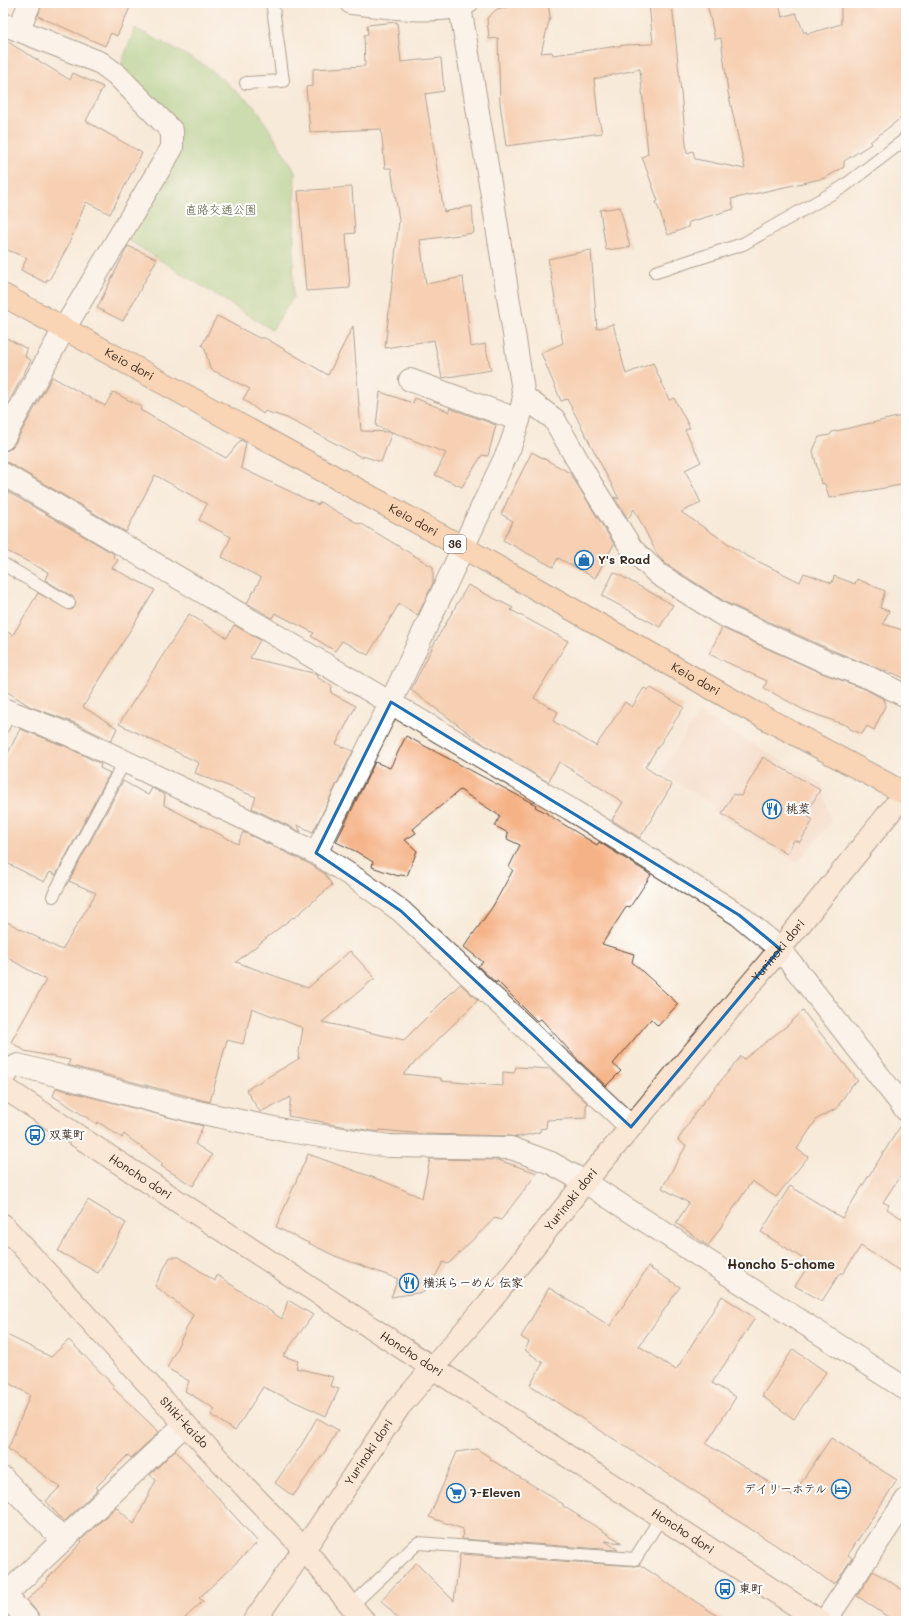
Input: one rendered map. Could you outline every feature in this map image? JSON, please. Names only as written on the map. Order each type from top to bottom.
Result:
[{"type":"main road","name":"Keio dori","points":[[3,295],[464,548],[743,706],[906,793]]},
{"type":"street","points":[[3,439],[64,329],[172,148],[172,131],[118,75],[101,63],[11,27],[30,3]]},
{"type":"street","points":[[316,852],[391,702],[464,548],[510,447],[519,420],[524,397],[464,5],[430,9],[351,3]]},
{"type":"street","points":[[410,380],[519,420]]},
{"type":"street","points":[[524,397],[554,419],[632,549],[658,574],[722,614],[824,661],[870,678],[906,696]]},
{"type":"street","points":[[3,474],[570,809],[739,915],[780,949],[906,1110]]},
{"type":"street","points":[[5,716],[70,735],[316,852],[358,880],[400,911],[632,1127]]},
{"type":"street","name":"Yurinoki dori","points":[[254,1621],[400,1407],[484,1310],[585,1182],[780,949],[906,793]]},
{"type":"street","points":[[3,1079],[10,1069],[18,1065],[188,1110],[288,1131],[389,1146],[511,1148],[551,1164],[585,1182],[906,1389]]},
{"type":"street","name":"Honcho dori","points":[[3,1087],[820,1621]]},
{"type":"street","name":"Shiki-kaido","points":[[3,1225],[185,1424],[304,1549],[358,1613]]},
{"type":"street","points":[[29,1621],[4,1596],[185,1424]]},
{"type":"street","points":[[3,1478],[62,1540]]},
{"type":"street","points":[[825,1621],[906,1500]]},
{"type":"lane","points":[[246,83],[283,81],[274,8],[271,3]]},
{"type":"lane","points":[[656,272],[743,244],[843,187],[903,141],[906,137]]},
{"type":"lane","points":[[3,564],[69,603]]},
{"type":"lane","points":[[54,896],[124,762]]},
{"type":"lane","points":[[358,1613],[418,1543],[635,1559],[661,1517]]},
{"type":"highlighted area","points":[[391,702],[739,915],[780,949],[631,1127],[401,911],[316,853]]},
{"type":"shaded area","points":[[699,713],[822,784],[831,822],[797,863],[712,811],[715,806],[661,772]]},
{"type":"green space","name":"直路交通公園","points":[[135,28],[206,66],[256,108],[295,171],[293,298],[272,330],[120,235],[172,148],[117,75]]},
{"type":"building","points":[[42,3],[132,3],[117,36],[111,33],[105,46],[38,16]]},
{"type":"building","points":[[548,3],[550,17],[541,53],[552,52],[553,55],[626,45],[653,44],[649,3],[672,3],[687,153],[693,151],[695,159],[745,169],[728,92],[721,38],[715,39],[707,3],[779,3],[782,17],[796,13],[804,33],[806,31],[807,34],[841,24],[841,3],[906,3],[906,114],[870,142],[871,144],[844,161],[844,167],[825,178],[731,199],[734,209],[689,222],[688,227],[668,235],[656,202],[658,201],[642,157],[648,154],[640,69],[594,79],[598,115],[602,133],[506,146],[500,103],[498,38],[489,39],[487,18],[497,9],[507,7],[506,4]]},
{"type":"building","points":[[397,22],[401,62],[441,58],[444,91],[425,94],[444,212],[472,206],[474,233],[420,240],[426,284],[463,277],[471,347],[485,344],[491,370],[442,378],[434,340],[385,348],[399,220],[391,168],[385,168],[381,129],[310,132],[306,87],[313,86],[313,69],[365,66],[364,35],[368,34],[367,25]]},
{"type":"building","points":[[3,39],[70,80],[73,73],[103,87],[86,121],[142,153],[110,214],[86,202],[68,246],[46,283],[21,270],[27,258],[3,248]]},
{"type":"building","points":[[352,187],[355,233],[346,234],[350,288],[306,291],[298,191]]},
{"type":"building","points":[[620,207],[630,247],[606,250],[600,210]]},
{"type":"building","points":[[128,246],[157,259],[123,321],[97,308]]},
{"type":"building","points":[[591,250],[597,329],[613,324],[626,374],[653,363],[669,400],[674,398],[690,428],[685,430],[701,462],[685,470],[701,503],[681,512],[745,555],[800,582],[804,573],[832,583],[834,576],[855,584],[857,579],[885,591],[880,608],[889,611],[883,624],[906,631],[906,679],[829,649],[727,603],[666,564],[658,556],[634,509],[628,519],[614,497],[619,499],[567,399],[561,401],[541,353],[563,343],[548,259]]},
{"type":"building","points":[[217,316],[259,338],[265,338],[328,375],[353,326],[361,431],[392,432],[381,462],[363,456],[363,458],[287,418],[265,411],[263,414],[243,399],[250,389],[210,369],[205,349],[202,345]]},
{"type":"building","points":[[3,336],[27,349],[25,357],[31,360],[3,413]]},
{"type":"building","points":[[52,377],[105,406],[113,392],[142,407],[140,410],[226,458],[241,440],[246,443],[241,468],[318,505],[320,502],[359,524],[360,523],[433,567],[433,583],[418,615],[399,604],[368,655],[342,641],[335,651],[311,636],[314,633],[275,613],[272,618],[247,603],[261,578],[222,557],[231,537],[199,520],[207,504],[155,475],[126,532],[9,463],[3,462],[3,451],[9,450],[14,445]]},
{"type":"building","points":[[380,392],[413,403],[415,398],[450,412],[449,408],[496,425],[488,456],[482,455],[462,487],[435,475],[446,453],[376,426]]},
{"type":"building","points":[[906,415],[906,484],[829,498],[825,484],[821,483],[813,451],[819,437],[830,435],[832,432]]},
{"type":"building","points":[[532,452],[570,473],[614,544],[595,578],[558,558],[553,567],[503,540],[513,521],[501,514]]},
{"type":"building","points":[[3,489],[114,554],[113,557],[118,560],[112,568],[155,590],[83,707],[117,728],[111,741],[75,723],[31,707],[3,689],[3,630],[13,635],[38,593],[69,610],[73,609],[76,603],[73,597],[45,580],[48,572],[3,549]]},
{"type":"building","points":[[614,572],[673,605],[660,627],[602,596]]},
{"type":"building","points":[[468,585],[513,608],[511,610],[568,641],[534,698],[558,712],[553,721],[596,746],[625,702],[632,707],[644,688],[648,690],[651,688],[684,707],[645,767],[672,785],[640,838],[612,820],[623,802],[559,762],[548,782],[485,745],[411,690],[435,642]]},
{"type":"building","points":[[189,614],[227,638],[234,625],[260,640],[250,658],[317,674],[317,677],[332,686],[331,693],[356,706],[336,744],[353,751],[313,832],[297,825],[301,832],[252,808],[256,797],[195,773],[199,763],[119,724]]},
{"type":"building","points":[[722,628],[819,672],[865,689],[885,700],[885,706],[874,730],[867,726],[862,734],[850,729],[848,726],[804,710],[764,688],[767,681],[709,654]]},
{"type":"building","points":[[20,729],[65,746],[101,764],[100,768],[110,773],[56,875],[50,872],[44,882],[3,861],[3,763]]},
{"type":"building","points":[[406,736],[536,805],[535,807],[597,845],[599,842],[651,875],[630,907],[627,906],[602,944],[634,954],[632,962],[678,1004],[658,1026],[651,1019],[613,1064],[621,1071],[606,1086],[578,1060],[541,1019],[537,1021],[497,981],[496,983],[478,966],[483,962],[464,947],[493,906],[513,870],[509,867],[520,845],[507,839],[508,833],[495,826],[500,816],[460,790],[413,829],[416,833],[405,840],[417,851],[407,876],[398,876],[372,867],[373,862],[336,842],[375,762],[390,768]]},
{"type":"building","points":[[763,757],[820,790],[805,815],[813,820],[800,842],[794,840],[787,854],[722,814],[733,794],[741,796]]},
{"type":"building","points":[[123,781],[148,795],[152,788],[165,795],[164,805],[238,844],[243,832],[310,864],[325,874],[332,885],[294,918],[293,917],[236,962],[308,988],[350,951],[375,978],[322,1022],[404,1040],[460,984],[478,1000],[403,1074],[441,1078],[441,1081],[503,1086],[503,1072],[514,1073],[516,1067],[551,1069],[588,1104],[586,1105],[586,1118],[547,1120],[546,1128],[540,1129],[540,1132],[518,1137],[424,1134],[380,1130],[379,1132],[323,1123],[288,1116],[291,1097],[260,1112],[246,1090],[300,1058],[298,1058],[303,1028],[252,1008],[243,1044],[227,1040],[210,1102],[68,1065],[70,1060],[25,1051],[11,1042],[46,980],[3,955],[3,920],[62,950],[96,893],[69,881]]},
{"type":"building","points":[[803,1011],[858,1081],[851,1086],[837,1108],[817,1119],[797,1149],[808,1157],[776,1197],[752,1181],[708,1246],[676,1223],[689,1203],[662,1188],[686,1146],[678,1140],[697,1110],[741,1056],[744,1059],[788,1025]]},
{"type":"building","points":[[56,1088],[203,1126],[195,1144],[212,1155],[193,1186],[161,1166],[163,1164],[124,1134],[122,1138],[53,1096]]},
{"type":"building","points":[[903,1122],[906,1122],[906,1167],[883,1202],[889,1205],[887,1209],[906,1221],[906,1275],[861,1246],[843,1273],[840,1273],[822,1301],[795,1286],[810,1263],[761,1232],[790,1186],[842,1218]]},
{"type":"building","points":[[308,1154],[383,1181],[422,1198],[430,1159],[498,1160],[537,1173],[501,1220],[495,1218],[448,1264],[443,1262],[436,1275],[431,1278],[424,1292],[391,1297],[398,1279],[335,1256],[276,1227]]},
{"type":"building","points":[[88,1200],[126,1223],[98,1273],[58,1251]]},
{"type":"building","points":[[170,1257],[179,1257],[215,1281],[217,1275],[282,1319],[288,1300],[313,1315],[283,1356],[298,1361],[296,1368],[333,1377],[330,1386],[339,1389],[326,1416],[263,1387],[235,1431],[211,1415],[215,1409],[185,1391],[189,1381],[167,1368],[193,1315],[155,1286]]},
{"type":"building","points":[[648,1267],[680,1287],[639,1346],[676,1370],[722,1296],[755,1318],[712,1383],[736,1397],[706,1444],[792,1496],[831,1438],[897,1480],[848,1555],[852,1558],[836,1583],[834,1582],[833,1584],[808,1566],[709,1502],[710,1501],[530,1385],[543,1363],[525,1350],[529,1342],[521,1337],[549,1288],[610,1326]]},
{"type":"building","points":[[3,1333],[51,1357],[69,1340],[114,1386],[113,1388],[159,1432],[131,1458],[128,1455],[96,1487],[98,1489],[64,1522],[46,1501],[60,1487],[8,1449],[30,1395],[3,1380]]},
{"type":"building","points":[[793,1349],[826,1372],[794,1419],[762,1396]]},
{"type":"building","points":[[317,1418],[338,1430],[326,1450],[293,1496],[275,1483],[302,1444]]},
{"type":"building","points":[[477,1449],[491,1458],[490,1459],[563,1504],[563,1506],[622,1543],[605,1541],[618,1550],[462,1539],[463,1529],[429,1517],[457,1452]]},
{"type":"building","points":[[175,1450],[258,1542],[199,1598],[203,1601],[182,1621],[41,1621],[38,1613],[27,1600],[48,1580],[47,1579],[82,1542],[81,1540],[116,1507],[134,1524],[156,1480],[150,1475]]},
{"type":"building","points":[[460,1554],[634,1566],[640,1565],[725,1621],[400,1621],[381,1600],[416,1563],[454,1601]]},
{"type":"building","points":[[873,1571],[906,1592],[906,1621],[894,1621],[857,1596]]},
{"type":"place","name":"Y's Road","points":[[584,560]]},
{"type":"place","name":"桃菜","points":[[772,809]]},
{"type":"place","name":"双葉町","points":[[35,1135]]},
{"type":"place","name":"横浜らーめん 伝家","points":[[409,1283]]},
{"type":"place","name":"デイリーホテル","points":[[841,1489]]},
{"type":"place","name":"7-Eleven","points":[[456,1493]]},
{"type":"place","name":"東町","points":[[725,1589]]},
{"type":"district","name":"Honcho 5-chome","points":[[781,1264]]}]
